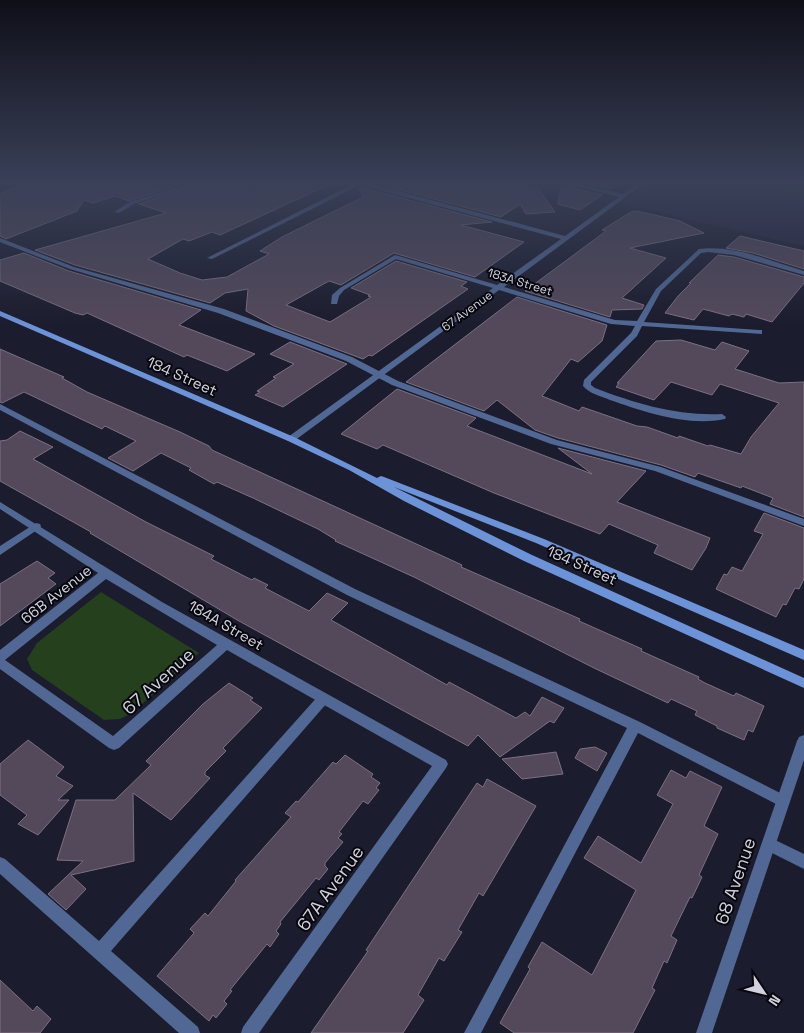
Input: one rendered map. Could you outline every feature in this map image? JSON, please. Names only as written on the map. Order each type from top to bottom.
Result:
[{"type":"main road","name":"184 Street","points":[[0,313],[352,468],[521,555],[804,683]]},
{"type":"main road","name":"184 Street","points":[[352,468],[422,493],[522,534],[804,654]]},
{"type":"street","points":[[210,258],[266,230]]},
{"type":"street","points":[[537,230],[566,238]]},
{"type":"street","name":"67 Avenue","points":[[291,440],[577,230]]},
{"type":"street","points":[[0,240],[72,268],[221,310],[349,359],[396,382],[554,442],[658,469],[804,524]]},
{"type":"street","points":[[722,417],[696,418],[656,412],[592,390],[587,386],[587,382],[629,340],[658,290],[699,251],[718,251],[776,264],[802,273]]},
{"type":"street","name":"183A Street","points":[[334,302],[336,295],[342,289],[394,257],[606,320],[638,325],[759,332]]},
{"type":"street","points":[[0,407],[351,592],[635,726],[783,801]]},
{"type":"street","name":"184A Street","points":[[0,505],[36,526],[106,573],[225,645],[441,764]]},
{"type":"street","points":[[0,551],[36,526]]},
{"type":"street","name":"66B Avenue","points":[[0,657],[106,573]]},
{"type":"street","name":"67 Avenue","points":[[0,663],[114,744],[225,645]]},
{"type":"street","points":[[100,952],[323,699]]},
{"type":"street","points":[[472,1033],[635,726]]},
{"type":"street","name":"68 Avenue","points":[[704,1033],[804,741]]},
{"type":"street","name":"67A Avenue","points":[[249,1033],[441,764]]},
{"type":"street","points":[[769,844],[804,862]]},
{"type":"street","points":[[0,864],[192,1033]]},
{"type":"shaded area","points":[[736,230],[804,230],[804,246]]},
{"type":"green space","points":[[101,592],[199,653],[132,713],[120,719],[104,720],[32,670],[27,659],[37,643]]},
{"type":"building","points":[[0,230],[28,230],[6,239],[0,236]]},
{"type":"building","points":[[105,230],[230,230],[220,235],[212,232],[189,241],[183,239],[148,259],[202,280],[227,277],[269,254],[260,251],[296,230],[480,230],[524,242],[475,277],[394,253],[341,285],[329,281],[286,305],[330,322],[371,297],[351,288],[396,261],[467,282],[461,286],[468,289],[372,356],[369,355],[363,359],[274,326],[246,311],[248,289],[225,293],[210,303],[75,265],[35,250]]},
{"type":"building","points":[[603,230],[698,230],[704,233],[630,248],[666,258],[622,298],[644,305],[642,309],[612,310],[610,317],[525,291],[606,231]]},
{"type":"building","points":[[740,236],[804,251],[804,269],[753,253],[726,248]]},
{"type":"building","points":[[24,253],[69,271],[201,310],[179,325],[255,354],[227,371],[187,355],[184,357],[87,313],[83,315],[75,313],[0,281],[0,260]]},
{"type":"building","points":[[718,255],[734,257],[804,277],[804,283],[772,322],[746,314],[744,317],[732,314],[729,316],[703,309],[694,320],[665,313],[691,283],[689,283]]},
{"type":"building","points":[[517,297],[607,325],[602,341],[578,362],[571,359],[542,396],[579,411],[582,407],[637,426],[647,427],[678,438],[679,436],[708,446],[741,454],[751,437],[779,403],[720,384],[712,395],[671,382],[654,400],[616,387],[619,383],[617,383],[656,341],[681,340],[715,350],[722,342],[749,351],[735,369],[779,383],[804,382],[804,517],[770,504],[773,498],[742,486],[741,488],[698,473],[695,477],[661,465],[558,438],[535,430],[497,400],[484,411],[406,382]]},
{"type":"building","points":[[290,342],[347,364],[283,407],[255,395],[260,392],[257,391],[276,378],[273,377],[294,364],[270,354]]},
{"type":"building","points":[[0,349],[64,377],[62,378],[87,392],[180,432],[209,446],[212,450],[462,565],[461,567],[580,619],[579,621],[699,677],[698,679],[705,683],[734,696],[736,693],[764,706],[753,732],[748,730],[744,740],[717,728],[717,726],[695,715],[697,711],[671,699],[668,703],[594,668],[416,578],[335,541],[318,529],[217,482],[214,484],[189,470],[191,468],[161,453],[133,471],[108,458],[136,441],[105,426],[102,429],[24,392],[2,403],[0,402]]},
{"type":"building","points":[[397,389],[476,418],[467,426],[592,474],[558,448],[646,471],[617,502],[710,538],[706,548],[692,570],[654,553],[658,545],[609,524],[600,534],[494,493],[383,445],[377,449],[341,434]]},
{"type":"building","points":[[20,431],[53,447],[33,459],[146,522],[214,556],[211,559],[252,580],[254,578],[268,585],[265,588],[309,611],[327,593],[348,603],[331,620],[447,685],[449,682],[516,718],[525,712],[530,716],[542,697],[564,708],[554,723],[550,721],[500,757],[478,735],[468,746],[239,621],[91,532],[0,481],[0,441],[7,440]]},
{"type":"building","points":[[764,513],[804,528],[804,579],[799,589],[795,588],[786,605],[783,604],[776,617],[716,589],[724,574],[727,575],[732,567],[742,571],[763,534],[754,531]]},
{"type":"building","points":[[37,561],[55,573],[48,578],[56,584],[0,626],[0,584]]},
{"type":"building","points":[[229,683],[253,698],[250,700],[262,708],[223,748],[226,751],[205,772],[205,775],[210,778],[171,820],[133,793],[134,861],[71,875],[86,889],[66,910],[48,894],[83,861],[57,860],[76,800],[115,800],[151,765],[146,761],[203,704]]},
{"type":"building","points":[[28,740],[64,767],[56,776],[73,786],[58,800],[69,800],[38,835],[18,824],[27,815],[0,795],[0,764]]},
{"type":"building","points":[[595,747],[607,753],[597,771],[575,758],[580,749]]},
{"type":"building","points":[[556,752],[563,774],[522,779],[502,759]]},
{"type":"building","points":[[345,755],[373,774],[371,777],[380,783],[376,788],[379,790],[368,804],[363,801],[339,832],[342,834],[338,838],[343,842],[325,863],[328,869],[319,880],[316,878],[280,922],[281,924],[276,931],[279,934],[270,947],[267,944],[230,990],[232,991],[224,1001],[227,1004],[216,1018],[213,1015],[209,1021],[157,976],[194,933],[190,929],[205,913],[208,916],[235,880],[291,817],[285,813],[296,801],[298,802],[333,762],[336,764]]},
{"type":"building","points":[[671,770],[686,778],[690,771],[722,787],[704,826],[718,834],[699,875],[702,877],[671,936],[677,940],[667,963],[664,961],[652,988],[655,990],[633,1033],[514,1033],[500,1023],[530,969],[528,967],[542,942],[592,975],[636,890],[584,858],[598,836],[641,863],[673,804],[657,795]]},
{"type":"building","points":[[487,779],[536,806],[483,896],[479,893],[458,930],[462,932],[444,961],[439,958],[418,995],[424,1000],[403,1033],[311,1033],[368,951],[366,950],[477,783],[483,787]]},
{"type":"building","points":[[0,980],[33,1011],[37,1006],[51,1019],[40,1033],[0,1033]]}]
